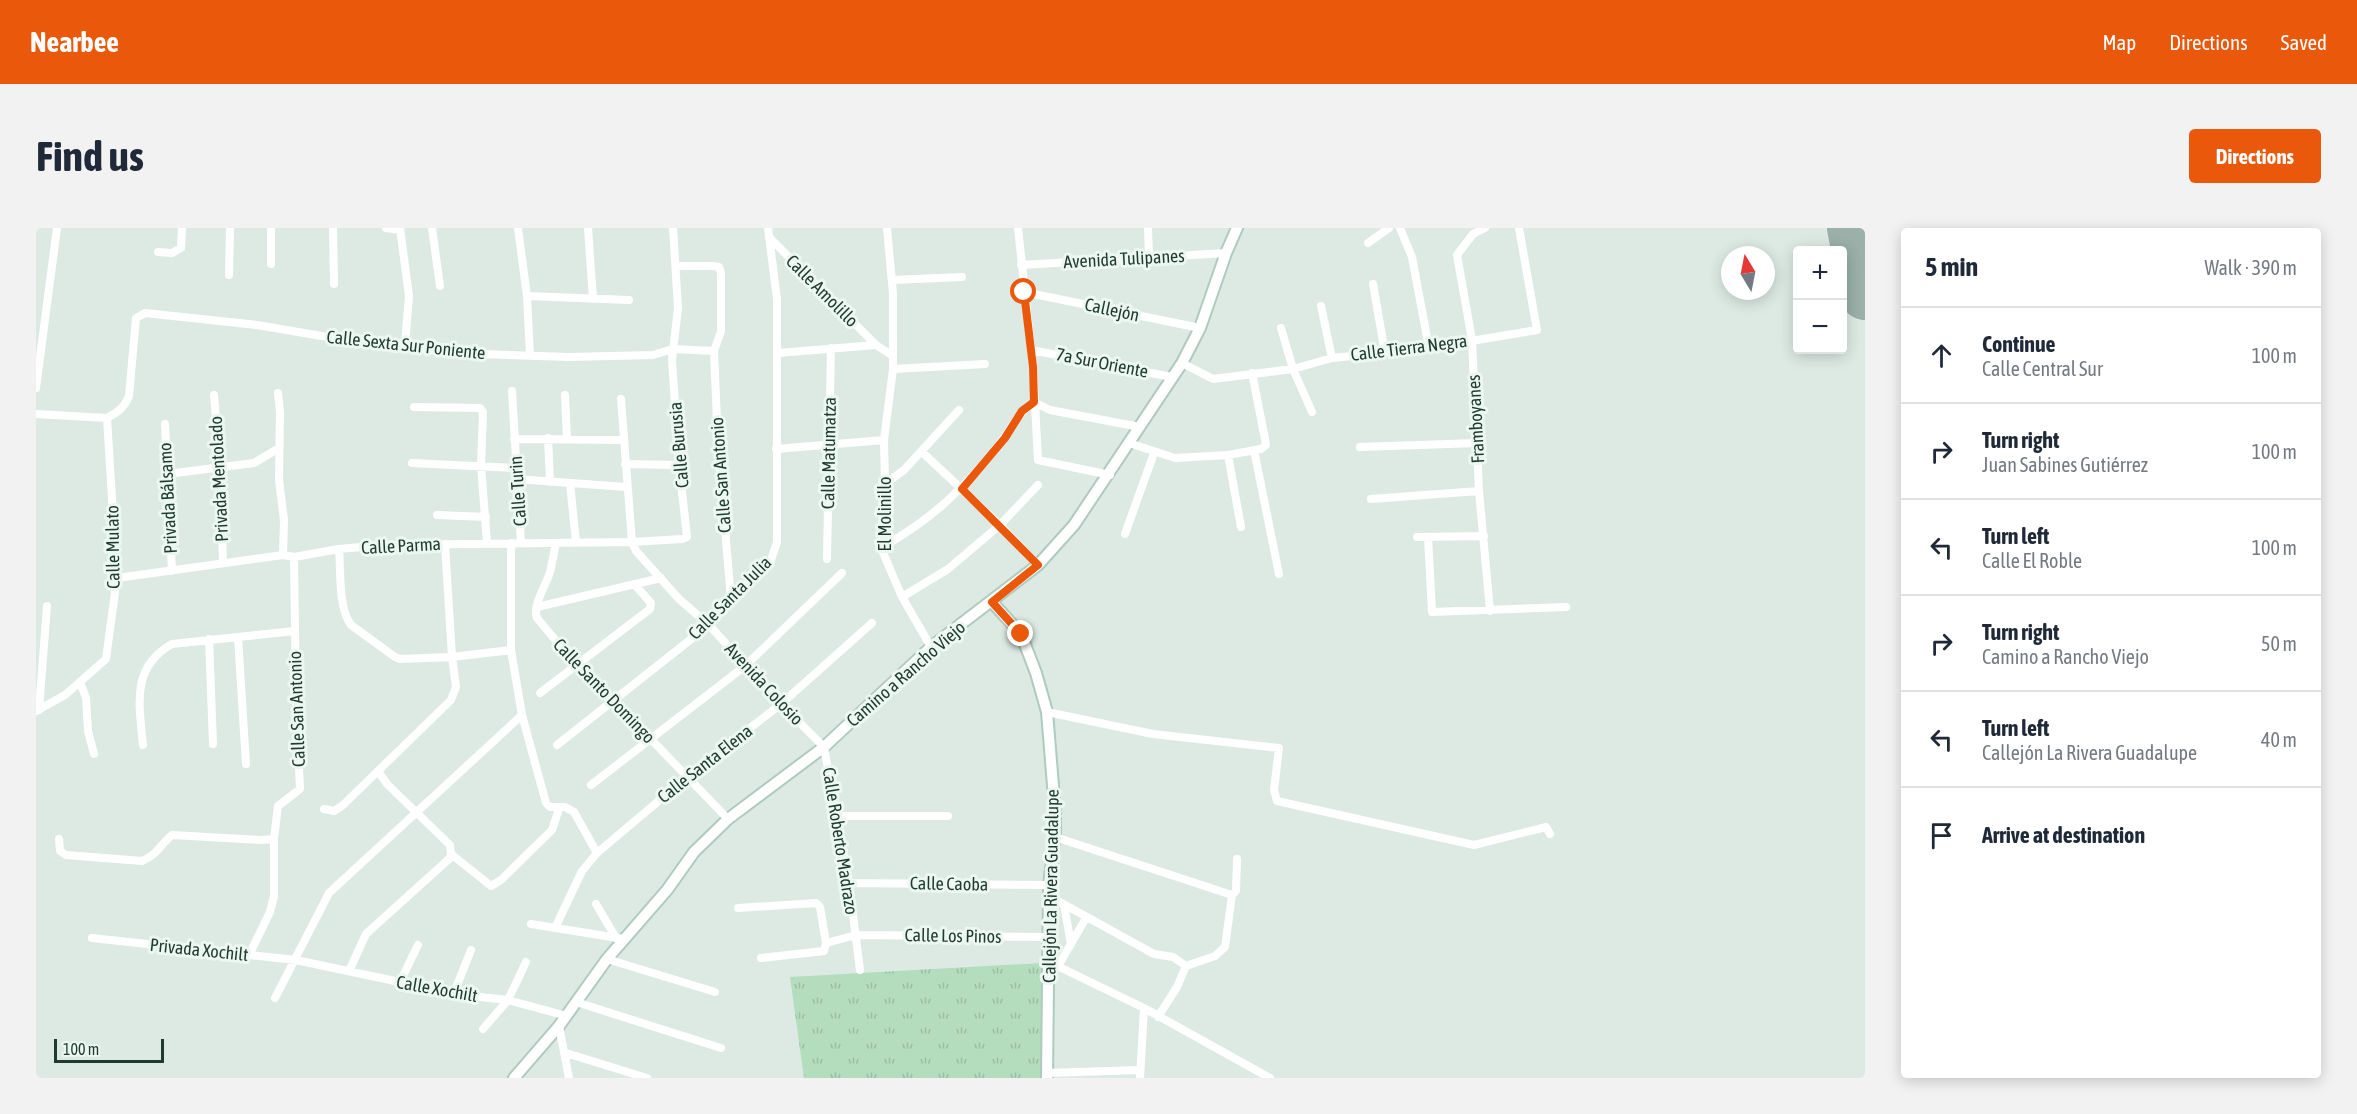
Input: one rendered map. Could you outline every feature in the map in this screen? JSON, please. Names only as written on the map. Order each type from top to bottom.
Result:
[{"type":"street","points":[[36,388],[57,228]]},
{"type":"street","points":[[159,252],[176,253],[181,248],[182,228]]},
{"type":"street","points":[[229,275],[230,228]]},
{"type":"street","points":[[271,228],[271,264]]},
{"type":"street","points":[[333,228],[334,284]]},
{"type":"street","points":[[386,228],[400,229],[409,296],[405,345]]},
{"type":"street","points":[[432,228],[440,286]]},
{"type":"street","points":[[518,228],[527,296],[530,355]]},
{"type":"street","points":[[588,228],[593,299]]},
{"type":"street","points":[[673,228],[678,308],[673,350]]},
{"type":"street","name":"El Molinillo","points":[[887,228],[892,280],[893,369],[884,440],[885,484],[881,548],[902,597],[932,647]]},
{"type":"street","points":[[1018,228],[1034,402],[1037,412],[1038,460],[1110,475]]},
{"type":"street","points":[[1148,228],[1149,257]]},
{"type":"street","name":"Camino a Rancho Viejo","points":[[514,1078],[560,1026],[620,939],[667,890],[694,852],[728,819],[824,747],[932,647],[1038,565],[1074,525],[1110,475],[1182,363],[1200,328],[1226,253],[1238,228]]},
{"type":"street","points":[[1368,243],[1389,228]]},
{"type":"street","points":[[1400,228],[1412,257],[1429,348]]},
{"type":"street","name":"Framboyanes","points":[[1485,228],[1472,231],[1457,255],[1472,340],[1479,491],[1490,611]]},
{"type":"street","name":"Calle Tierra Negra","points":[[1182,363],[1213,380],[1293,369],[1332,358],[1429,348],[1537,330],[1519,228]]},
{"type":"street","name":"Calle Amolillo","points":[[769,232],[876,345],[893,356]]},
{"type":"street","name":"Calle Santa Julia","points":[[557,745],[612,699],[709,625],[731,599],[770,563],[774,554],[777,542],[778,353],[777,299],[769,232]]},
{"type":"street","name":"Avenida Tulipanes","points":[[1021,265],[1226,253]]},
{"type":"street","name":"Calle San Antonio","points":[[676,266],[719,267],[721,273],[720,331],[714,351],[718,446],[731,599]]},
{"type":"street","points":[[892,280],[962,277]]},
{"type":"street","points":[[1373,284],[1385,353]]},
{"type":"street","name":"Callejón","points":[[1024,292],[1200,328]]},
{"type":"street","points":[[527,296],[629,300]]},
{"type":"street","points":[[1321,306],[1332,358]]},
{"type":"street","name":"Calle Sexta Sur Poniente","points":[[106,418],[119,411],[129,396],[136,318],[139,314],[145,313],[257,324],[345,340],[405,345],[449,353],[568,357],[662,354],[673,350],[714,351]]},
{"type":"street","points":[[1281,328],[1293,369],[1312,412]]},
{"type":"street","points":[[778,353],[876,345]]},
{"type":"street","name":"Calle Matumatza","points":[[827,559],[831,348]]},
{"type":"street","name":"Calle Burusia","points":[[673,350],[679,465],[687,537]]},
{"type":"street","name":"7a Sur Oriente","points":[[1031,350],[1172,378]]},
{"type":"street","points":[[893,369],[985,364]]},
{"type":"street","points":[[1129,443],[1175,458],[1228,454],[1266,446],[1252,373]]},
{"type":"street","name":"Calle Turin","points":[[512,391],[521,543]]},
{"type":"street","points":[[278,393],[279,480],[284,520],[283,555]]},
{"type":"street","name":"Privada Mentolado","points":[[214,395],[220,466],[223,563]]},
{"type":"street","points":[[565,395],[567,438]]},
{"type":"street","points":[[621,399],[632,542]]},
{"type":"street","points":[[1034,402],[1050,410],[1140,427]]},
{"type":"street","points":[[881,548],[913,530],[962,489],[1005,438],[1022,411],[1034,402]]},
{"type":"street","points":[[414,407],[480,408],[484,417],[481,466],[487,542]]},
{"type":"street","points":[[885,484],[904,470],[922,452],[959,410]]},
{"type":"street","points":[[36,414],[106,418]]},
{"type":"street","name":"Calle Mulato","points":[[38,711],[65,695],[106,659],[117,578],[106,418]]},
{"type":"street","name":"Privada Bálsamo","points":[[165,424],[172,571]]},
{"type":"street","points":[[548,438],[550,482]]},
{"type":"street","points":[[514,439],[624,440]]},
{"type":"street","points":[[776,449],[884,440]]},
{"type":"street","points":[[1360,447],[1477,443]]},
{"type":"street","points":[[167,474],[254,463],[279,448]]},
{"type":"street","points":[[1254,450],[1279,574]]},
{"type":"street","points":[[922,452],[1000,525],[1038,565]]},
{"type":"street","points":[[1125,534],[1154,453]]},
{"type":"street","points":[[1228,454],[1240,527]]},
{"type":"street","points":[[412,463],[516,468]]},
{"type":"street","points":[[625,464],[679,465]]},
{"type":"street","points":[[516,479],[626,487]]},
{"type":"street","points":[[570,483],[576,542]]},
{"type":"street","points":[[902,597],[948,569],[1000,525],[1038,485]]},
{"type":"street","points":[[1371,499],[1479,491]]},
{"type":"street","points":[[437,515],[486,517]]},
{"type":"street","points":[[1417,537],[1484,536]]},
{"type":"street","name":"Calle Parma","points":[[117,578],[283,555],[294,557],[339,549],[382,545],[632,542],[687,537]]},
{"type":"street","points":[[1428,537],[1432,612],[1566,607]]},
{"type":"street","name":"Avenida Colosio","points":[[632,542],[636,550],[679,599],[709,625],[745,666],[824,747]]},
{"type":"street","points":[[512,543],[511,650],[522,715],[546,803],[550,807],[559,809],[565,807],[574,812],[597,853]]},
{"type":"street","points":[[537,607],[550,574],[556,543]]},
{"type":"street","points":[[324,809],[334,811],[451,700],[456,687],[445,544]]},
{"type":"street","points":[[339,549],[344,609],[351,625],[400,659],[452,657],[511,650]]},
{"type":"street","name":"Calle San Antonio","points":[[274,839],[278,806],[300,789],[294,557]]},
{"type":"street","points":[[591,785],[745,666],[842,573]]},
{"type":"street","points":[[537,607],[661,578]]},
{"type":"street","points":[[540,693],[650,609],[651,603],[635,585]]},
{"type":"street","name":"Callejón La Rivera Guadalupe","points":[[992,602],[1021,634],[1036,673],[1047,712],[1056,810],[1049,891],[1050,937],[1054,964],[1047,1076]]},
{"type":"street","points":[[38,711],[47,606]]},
{"type":"street","name":"Calle Santo Domingo","points":[[537,607],[537,618],[578,664],[728,819]]},
{"type":"street","name":"Calle Santa Elena","points":[[555,928],[582,871],[597,853],[687,777],[781,704],[872,623]]},
{"type":"street","points":[[143,745],[141,678],[146,667],[158,652],[172,644],[295,632]]},
{"type":"street","points":[[238,637],[246,764]]},
{"type":"street","points":[[209,639],[213,744]]},
{"type":"street","points":[[80,682],[86,698],[87,730],[94,754]]},
{"type":"street","points":[[1047,712],[1154,734],[1279,748],[1274,790],[1277,801],[1474,845],[1546,827],[1550,834]]},
{"type":"street","points":[[275,998],[329,893],[522,715]]},
{"type":"street","name":"Calle Roberto Madrazo","points":[[824,747],[849,883],[860,970]]},
{"type":"street","points":[[378,771],[415,812],[450,845],[452,854],[491,885],[495,885],[552,830],[559,809]]},
{"type":"street","points":[[837,816],[948,816]]},
{"type":"street","points":[[59,839],[60,851],[66,855],[142,861],[153,856],[172,835],[274,839],[274,896],[270,912],[249,955]]},
{"type":"street","points":[[1055,837],[1232,895]]},
{"type":"street","points":[[348,971],[366,934],[452,854]]},
{"type":"street","points":[[1158,1017],[1177,987],[1186,966],[1215,956],[1225,947],[1232,895],[1236,891],[1237,859]]},
{"type":"street","name":"Calle Caoba","points":[[849,883],[1049,891]]},
{"type":"street","points":[[1049,891],[1064,905],[1086,918],[1154,954],[1173,957],[1186,966]]},
{"type":"street","points":[[738,908],[816,903],[820,907],[826,943]]},
{"type":"street","points":[[596,904],[620,939]]},
{"type":"street","points":[[1064,905],[1071,944]]},
{"type":"street","points":[[1086,918],[1071,944],[1054,964],[1144,1008],[1270,1078]]},
{"type":"street","points":[[531,924],[620,939]]},
{"type":"street","name":"Calle Los Pinos","points":[[761,958],[819,953],[824,951],[826,943],[856,935],[1050,937]]},
{"type":"street","name":"Privada Xochilt","points":[[92,938],[306,962]]},
{"type":"street","points":[[400,982],[418,945]]},
{"type":"street","points":[[454,993],[471,950]]},
{"type":"street","points":[[608,959],[715,992]]},
{"type":"street","name":"Calle Xochilt","points":[[306,962],[454,993],[508,1000],[567,1016]]},
{"type":"street","points":[[483,1029],[508,1000],[526,962]]},
{"type":"street","points":[[576,1002],[721,1048]]},
{"type":"street","points":[[1047,1076],[1140,1074],[1144,1008]]},
{"type":"street","points":[[560,1026],[569,1078]]},
{"type":"street","points":[[566,1053],[647,1078]]},
{"type":"green space","points":[[1042,963],[1041,1078],[804,1078],[790,977]]},
{"type":"runway","points":[[1852,228],[1865,295]]},
{"type":"route","points":[[1021,634],[992,602],[1038,565],[962,489],[1005,438],[1022,411],[1034,402],[1033,367],[1024,292]]}]
